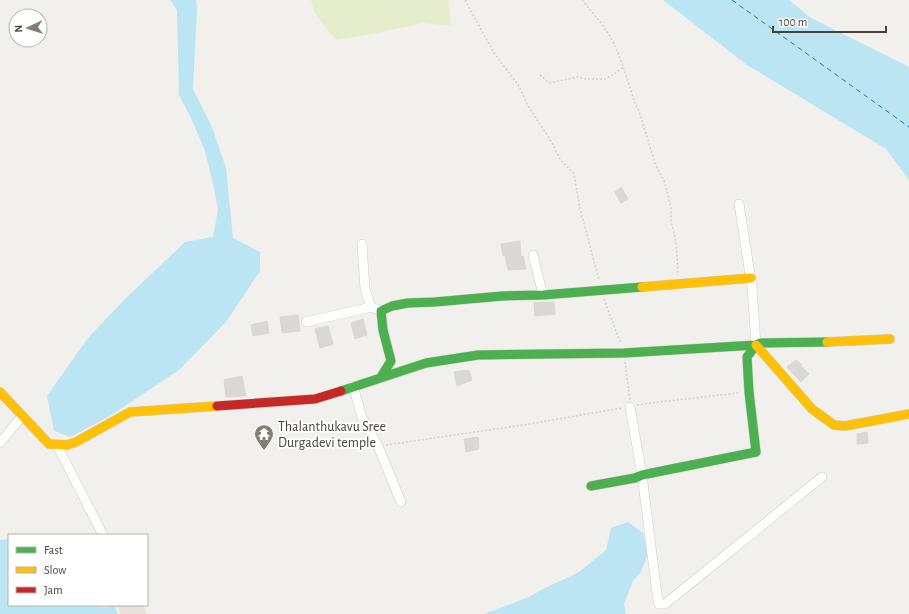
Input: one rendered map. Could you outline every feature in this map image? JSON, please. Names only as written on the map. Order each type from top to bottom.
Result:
[{"type":"street","points":[[739,204],[751,278],[756,345],[812,409],[834,425],[845,426],[909,414]]},
{"type":"street","points":[[362,244],[365,289],[371,307]]},
{"type":"street","points":[[533,255],[543,295]]},
{"type":"street","points":[[306,322],[371,307],[381,311],[392,306],[408,303],[502,296],[543,295],[751,278]]},
{"type":"street","points":[[381,311],[383,330],[391,362],[381,377]]},
{"type":"street","points":[[0,392],[49,444],[57,445],[76,442],[130,412],[315,399],[426,363],[478,355],[624,353],[756,345],[760,343],[847,342],[890,338]]},
{"type":"street","points":[[591,486],[756,452],[749,392],[747,357],[756,345]]},
{"type":"street","points":[[353,386],[362,417],[378,446],[401,502]]},
{"type":"street","points":[[630,407],[642,475],[659,604],[665,604],[822,477]]},
{"type":"street","points":[[0,443],[22,416]]},
{"type":"street","points":[[57,445],[102,534]]},
{"type":"path","points":[[465,0],[494,52],[519,86],[528,106],[551,141],[560,159],[574,174],[580,209],[597,271],[600,290]]},
{"type":"path","points":[[582,0],[608,33],[617,49],[655,163],[665,183],[671,208],[671,220],[676,242],[678,271],[675,285]]},
{"type":"path","points":[[540,75],[549,83],[578,77],[586,79],[605,79],[623,67]]},
{"type":"path","points":[[378,446],[523,425],[650,403],[749,392]]},
{"type":"shaded area","points":[[101,606],[143,606],[147,614],[121,614],[118,607],[105,614]]},
{"type":"green space","points":[[311,0],[448,0],[451,26],[423,23],[336,40],[314,12]]},
{"type":"water","points":[[170,0],[196,0],[197,8],[193,89],[212,127],[226,168],[233,238],[260,252],[260,271],[226,322],[179,370],[110,416],[70,437],[54,431],[47,396],[88,338],[126,298],[185,242],[213,237],[218,210],[205,151],[192,120],[179,95],[177,10]]},
{"type":"water","points":[[663,0],[789,0],[811,18],[909,67],[909,180],[886,149],[747,65]]},
{"type":"water","points":[[628,522],[643,533],[648,554],[641,572],[633,581],[624,604],[626,614],[484,614],[529,597],[579,572],[606,550],[611,528]]},
{"type":"water","points":[[8,539],[8,606],[100,606],[103,609],[114,606],[118,614],[0,614],[0,540]]},
{"type":"building","points":[[621,187],[628,199],[621,203],[615,192]]},
{"type":"building","points":[[520,241],[521,257],[523,256],[526,269],[508,270],[501,244]]},
{"type":"building","points":[[554,302],[555,314],[535,316],[534,303]]},
{"type":"building","points":[[298,315],[300,331],[282,333],[280,317]]},
{"type":"building","points":[[363,319],[367,335],[355,339],[351,323]]},
{"type":"building","points":[[267,321],[269,333],[253,336],[251,325]]},
{"type":"building","points":[[328,326],[333,344],[320,348],[315,329]]},
{"type":"building","points":[[796,360],[809,374],[801,382],[787,367]]},
{"type":"building","points":[[469,370],[472,380],[457,386],[454,372]]},
{"type":"building","points":[[242,376],[246,396],[226,397],[224,380]]},
{"type":"building","points":[[867,432],[868,443],[857,444],[857,434]]},
{"type":"building","points":[[478,437],[479,449],[466,452],[464,439]]},
{"type":"ferry route","points":[[732,0],[909,127]]},
{"type":"traffic: fast","points":[[381,377],[391,361],[383,330],[381,311],[392,306],[408,303],[502,296],[543,295],[642,287]]},
{"type":"traffic: fast","points":[[341,391],[426,363],[478,355],[624,353],[756,345],[760,343],[827,342]]},
{"type":"traffic: fast","points":[[591,486],[756,452],[749,392],[747,357],[756,345]]},
{"type":"traffic: slow","points":[[642,287],[751,278]]},
{"type":"traffic: slow","points":[[827,342],[890,339]]},
{"type":"traffic: slow","points":[[756,345],[812,409],[834,425],[845,426],[909,414]]},
{"type":"traffic: slow","points":[[0,392],[49,444],[67,445],[76,442],[130,412],[217,406]]},
{"type":"traffic: jam","points":[[217,406],[315,399],[341,391]]},
{"type":"place","name":"Thalanthukavu Sree Durgadevi temple","points":[[264,451]]}]
